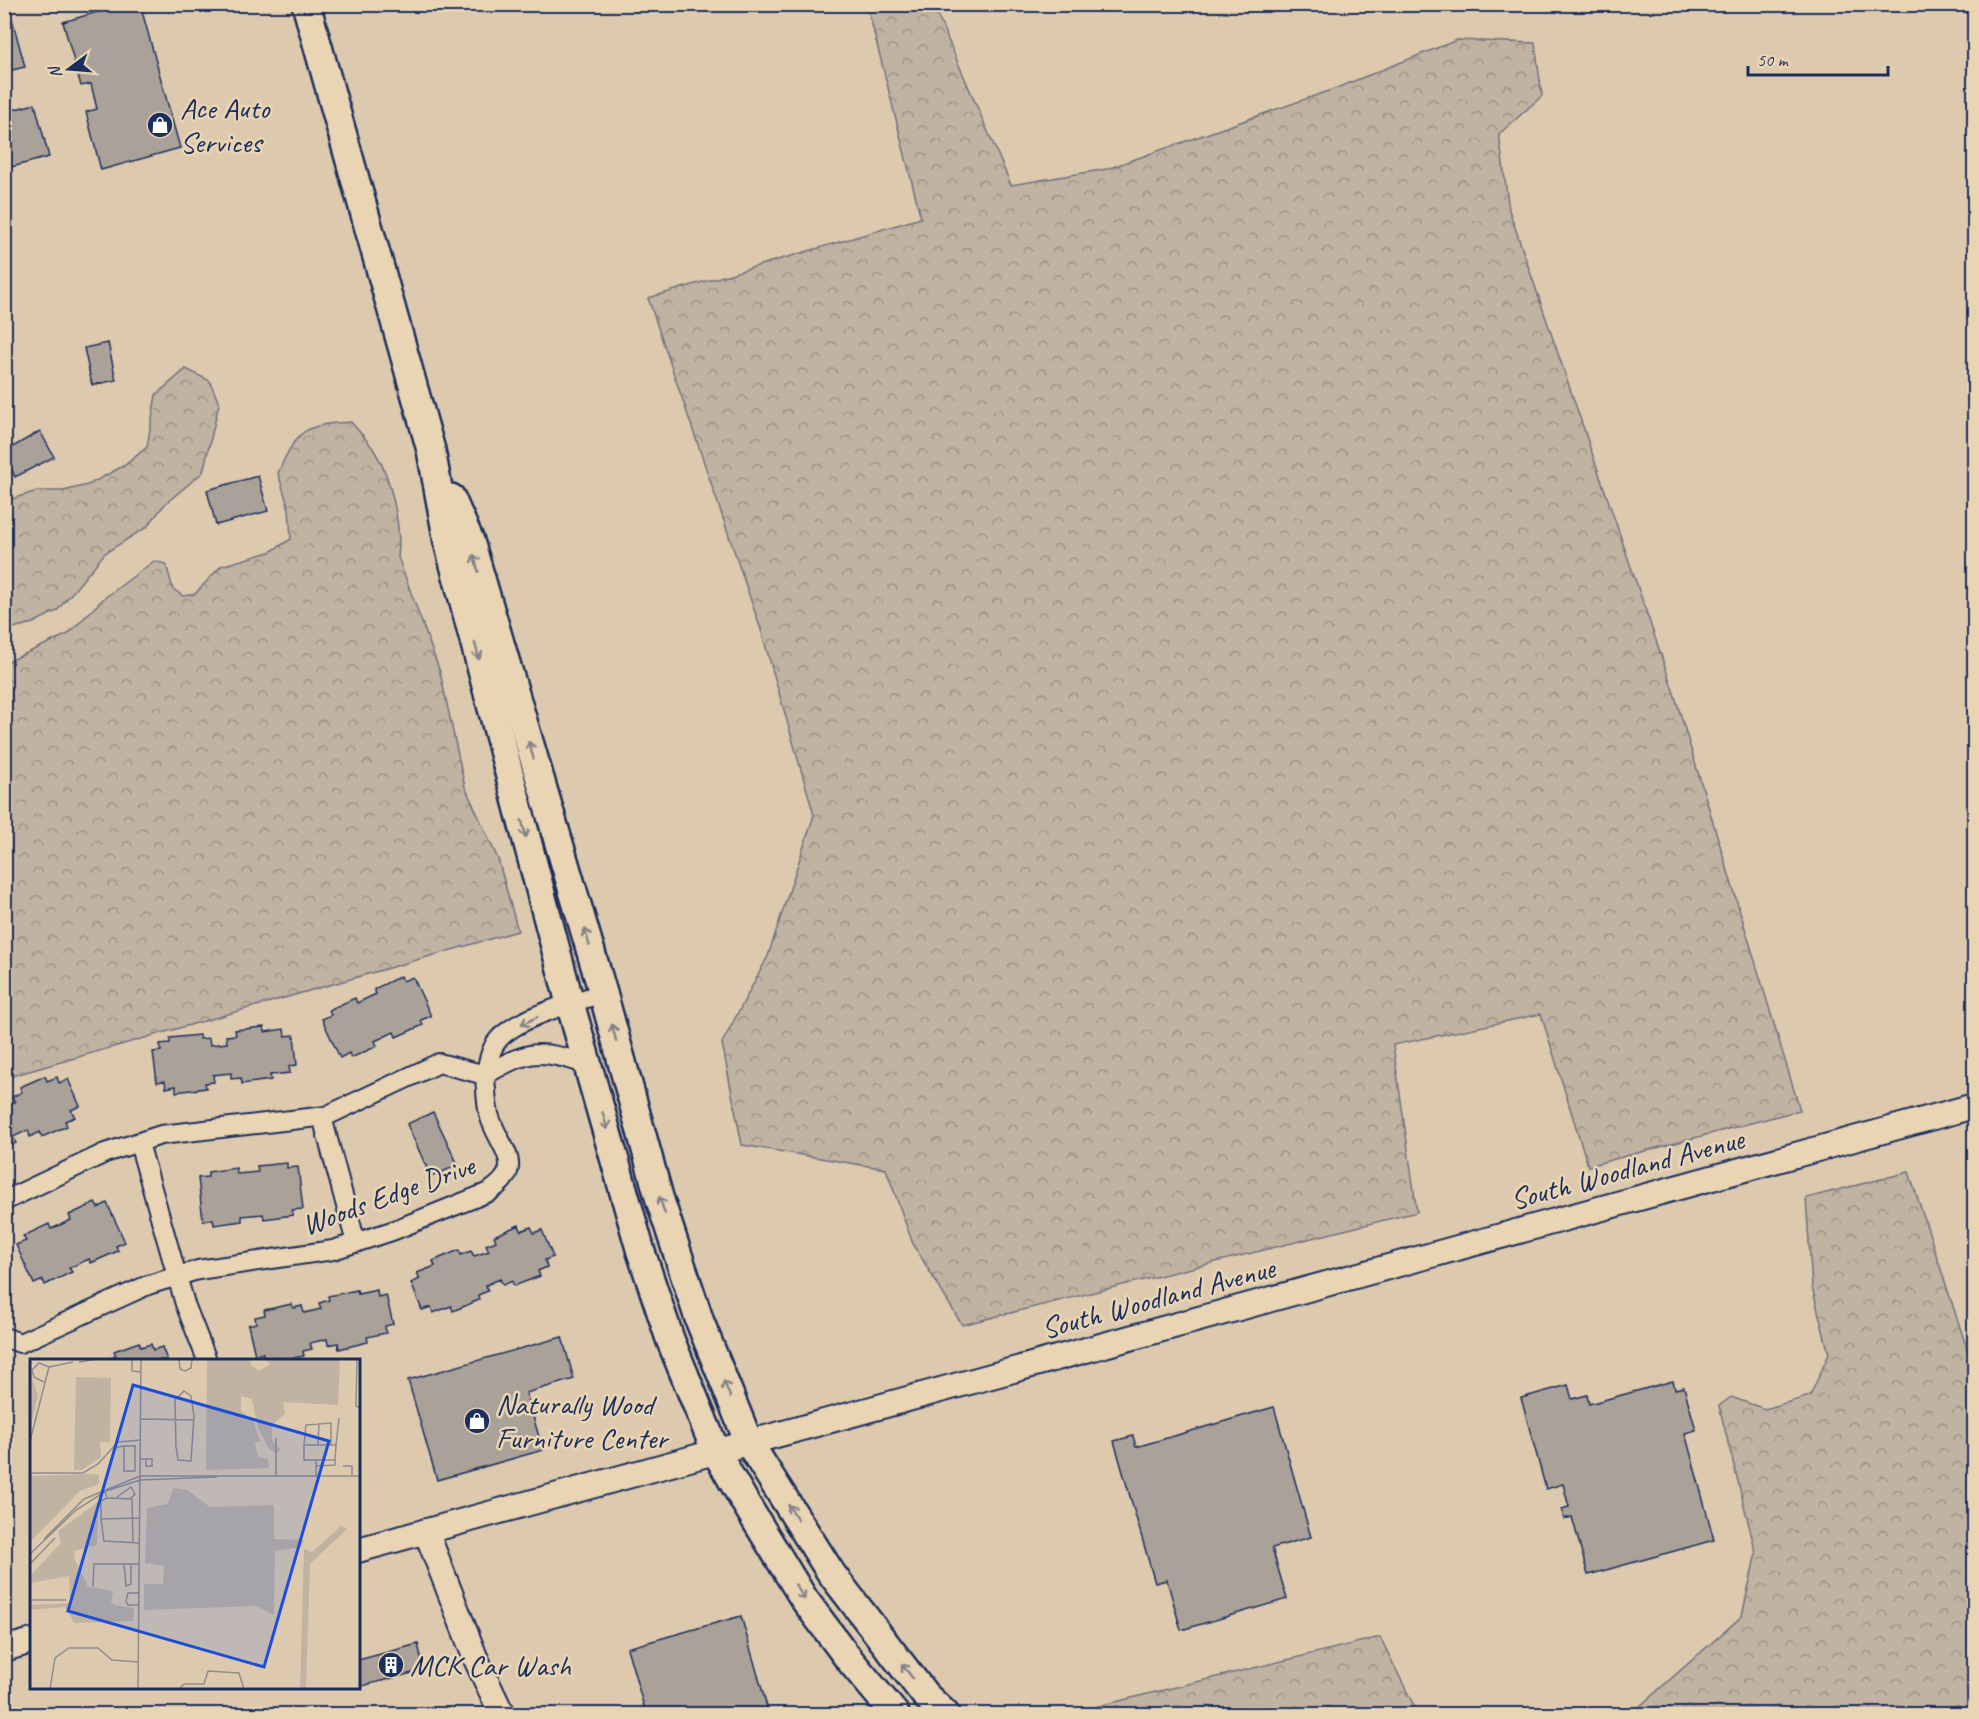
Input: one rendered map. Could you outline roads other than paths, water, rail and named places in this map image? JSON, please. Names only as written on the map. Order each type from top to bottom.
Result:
[{"type":"main road","points":[[306,4],[431,450],[448,542],[570,1003],[658,1302],[716,1452],[804,1599],[895,1714]]},
{"type":"main road","points":[[431,450],[470,542],[603,993],[659,1197],[700,1322],[749,1443],[831,1573],[925,1695],[945,1714]]},
{"type":"street","points":[[485,1076],[495,1044],[509,1031],[570,1003],[603,993]]},
{"type":"street","points":[[4,1201],[105,1153],[162,1135],[322,1117],[439,1062],[485,1076],[533,1053],[552,1053],[589,1065]]},
{"type":"street","name":"Woods Edge Drive","points":[[4,1337],[20,1343],[148,1285],[198,1270],[298,1257],[356,1243],[489,1192],[503,1183],[510,1170],[509,1156],[489,1115],[485,1076]]},
{"type":"street","name":"South Woodland Avenue","points":[[360,1549],[1974,1106]]},
{"type":"street","points":[[322,1117],[356,1243]]},
{"type":"street","points":[[139,1143],[177,1276],[207,1359]]},
{"type":"street","points":[[426,1531],[475,1657],[504,1714]]},
{"type":"street","points":[[4,1648],[30,1642]]},
{"type":"place","name":"Ace Auto Services","points":[[160,125]]},
{"type":"place","name":"Naturally Wood Furniture Center","points":[[477,1421]]},
{"type":"place","name":"MCK Car Wash","points":[[391,1665]]}]
